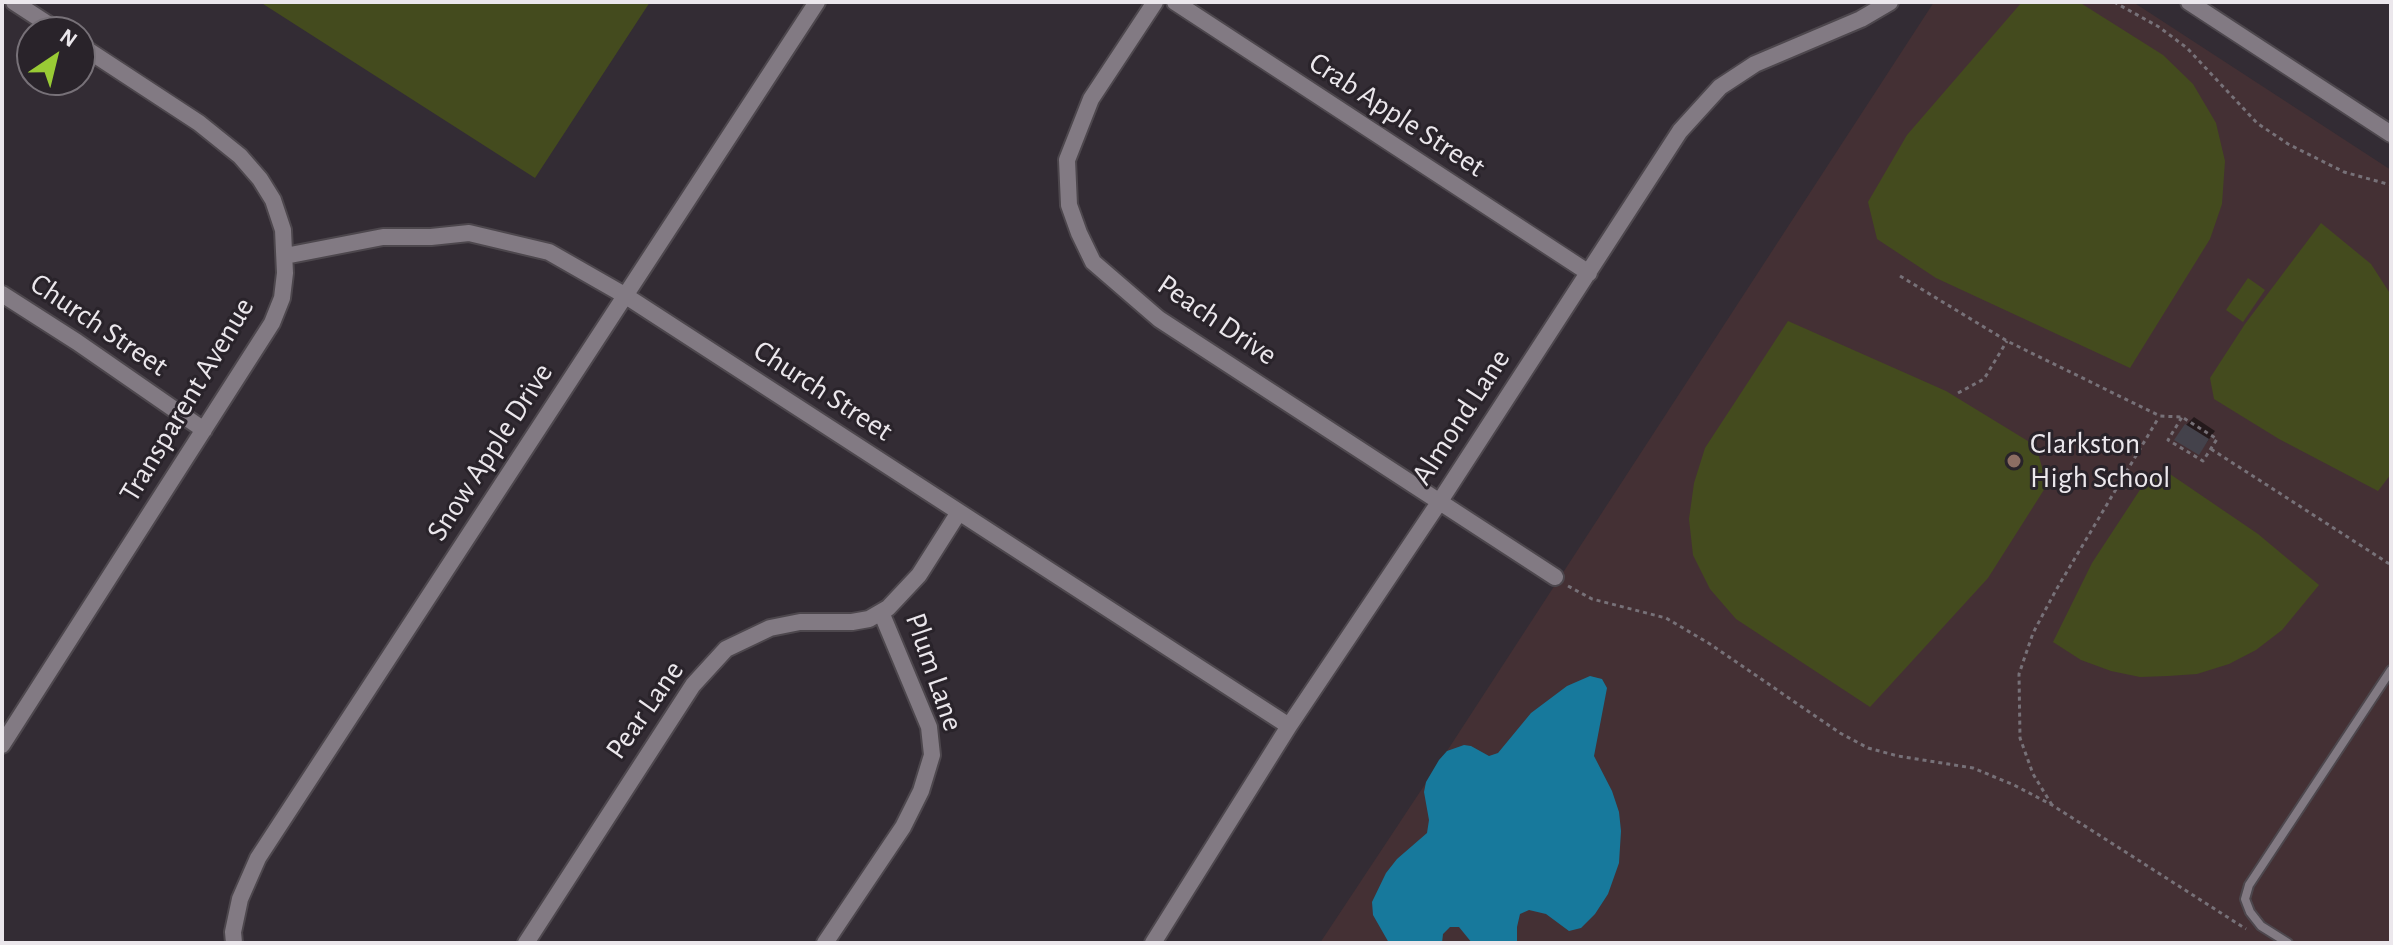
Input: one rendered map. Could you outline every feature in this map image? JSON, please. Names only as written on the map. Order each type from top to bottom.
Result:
[{"type":"street","points":[[14,2],[35,16]]},
{"type":"street","name":"Snow Apple Drive","points":[[234,943],[233,932],[240,899],[258,858],[817,2]]},
{"type":"street","name":"Peach Drive","points":[[1155,2],[1091,99],[1067,160],[1069,205],[1093,262],[1159,319],[1555,577]]},
{"type":"street","name":"Crab Apple Street","points":[[1175,2],[1589,273]]},
{"type":"street","name":"Almond Lane","points":[[1153,943],[1289,726],[1440,501],[1680,131],[1720,87],[1755,64],[1861,19],[1890,2]]},
{"type":"street","points":[[2189,2],[2391,134]]},
{"type":"street","name":"Transparent Avenue","points":[[2,745],[272,323],[282,298],[283,230],[273,200],[260,179],[240,156],[199,123],[96,55]]},
{"type":"street","name":"Church Street","points":[[285,256],[383,237],[469,233],[549,252],[626,296],[1289,726]]},
{"type":"street","name":"Church Street","points":[[2,294],[204,430]]},
{"type":"street","name":"Plum Lane","points":[[825,943],[903,827],[921,791],[932,755],[929,727],[881,612],[919,575],[959,512]]},
{"type":"street","name":"Pear Lane","points":[[526,943],[693,685],[726,649],[770,628],[800,622],[852,622],[869,619],[881,612]]},
{"type":"lane","points":[[2288,943],[2261,926],[2250,912],[2245,899],[2249,885],[2391,670]]},
{"type":"path","points":[[2114,2],[2159,27],[2187,48],[2257,123],[2288,144],[2344,172],[2391,185]]},
{"type":"path","points":[[1900,276],[2007,341],[2160,415],[2182,417],[2217,439],[2203,461],[2168,440],[2182,417]]},
{"type":"path","points":[[1958,393],[1984,379],[2007,341]]},
{"type":"path","points":[[2052,805],[2033,774],[2020,738],[2019,674],[2033,633],[2056,590],[2160,415]]},
{"type":"path","points":[[2211,449],[2391,565]]},
{"type":"path","points":[[2385,562],[2391,556]]},
{"type":"path","points":[[1555,577],[1592,599],[1666,618],[1710,644],[1840,733],[1868,748],[1973,768],[2052,805],[2256,935]]},
{"type":"shaded area","name":"Clarkston High School","points":[[1934,2],[2133,2],[2391,170],[2391,943],[1320,943],[1447,751]]},
{"type":"green space","points":[[260,2],[650,2],[535,178]]},
{"type":"green space","points":[[2022,2],[2079,2],[2163,55],[2193,84],[2216,123],[2225,161],[2222,204],[2210,239],[2130,368],[1936,278],[1877,239],[1868,202],[1907,135]]},
{"type":"green space","points":[[2321,223],[2371,264],[2391,295],[2391,474],[2378,491],[2279,439],[2214,399],[2210,378],[2245,324]]},
{"type":"green space","points":[[2248,278],[2265,290],[2243,322],[2226,310]]},
{"type":"green space","points":[[1788,321],[1946,391],[2036,446],[2047,485],[1988,578],[1870,707],[1736,619],[1710,589],[1693,555],[1689,519],[1694,483],[1705,448]]},
{"type":"green space","points":[[2167,472],[2258,534],[2319,585],[2282,630],[2256,650],[2229,664],[2197,674],[2140,677],[2081,660],[2053,642],[2092,563],[2149,476]]},
{"type":"water","points":[[1590,676],[1602,679],[1607,688],[1594,756],[1612,791],[1621,831],[1619,863],[1608,894],[1595,914],[1581,928],[1569,931],[1546,914],[1529,910],[1520,914],[1517,943],[1472,943],[1459,927],[1450,927],[1443,934],[1442,943],[1389,943],[1373,915],[1372,902],[1386,873],[1397,859],[1427,833],[1429,820],[1424,792],[1426,782],[1439,760],[1447,751],[1464,745],[1489,756],[1498,753],[1531,713],[1567,686]]},
{"type":"building","points":[[2185,424],[2209,439],[2199,455],[2174,440]]},
{"type":"place","name":"Clarkston High School","points":[[2014,461]]}]
